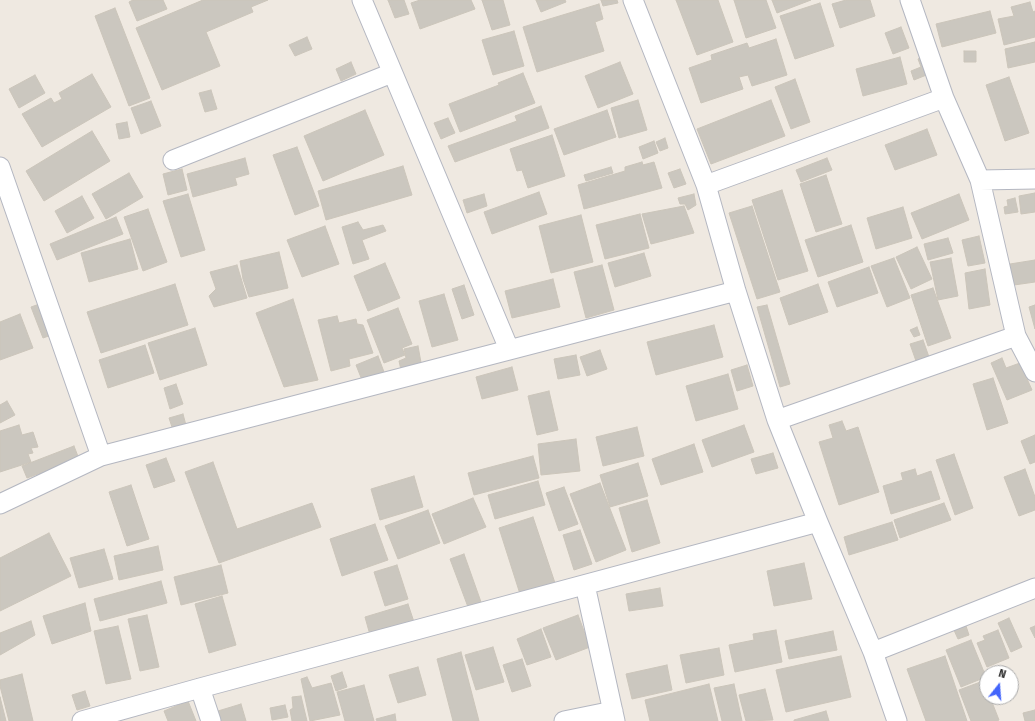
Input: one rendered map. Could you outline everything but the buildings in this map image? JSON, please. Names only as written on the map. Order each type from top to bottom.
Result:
[{"type":"street","points":[[362,0],[509,349]]},
{"type":"street","points":[[633,0],[706,185],[736,291],[777,420],[873,652],[897,721]]},
{"type":"street","points":[[910,0],[944,98],[980,180],[1016,336],[1035,372]]},
{"type":"street","points":[[174,160],[392,72]]},
{"type":"street","points":[[706,185],[944,98]]},
{"type":"street","points":[[0,167],[101,456]]},
{"type":"street","points":[[980,180],[1035,180]]},
{"type":"street","points":[[0,504],[101,456],[736,291]]},
{"type":"street","points":[[777,420],[1016,336]]},
{"type":"street","points":[[82,721],[818,522]]},
{"type":"street","points":[[564,721],[614,716],[585,585]]},
{"type":"street","points":[[873,652],[1035,588]]},
{"type":"street","points":[[200,688],[211,721]]}]
